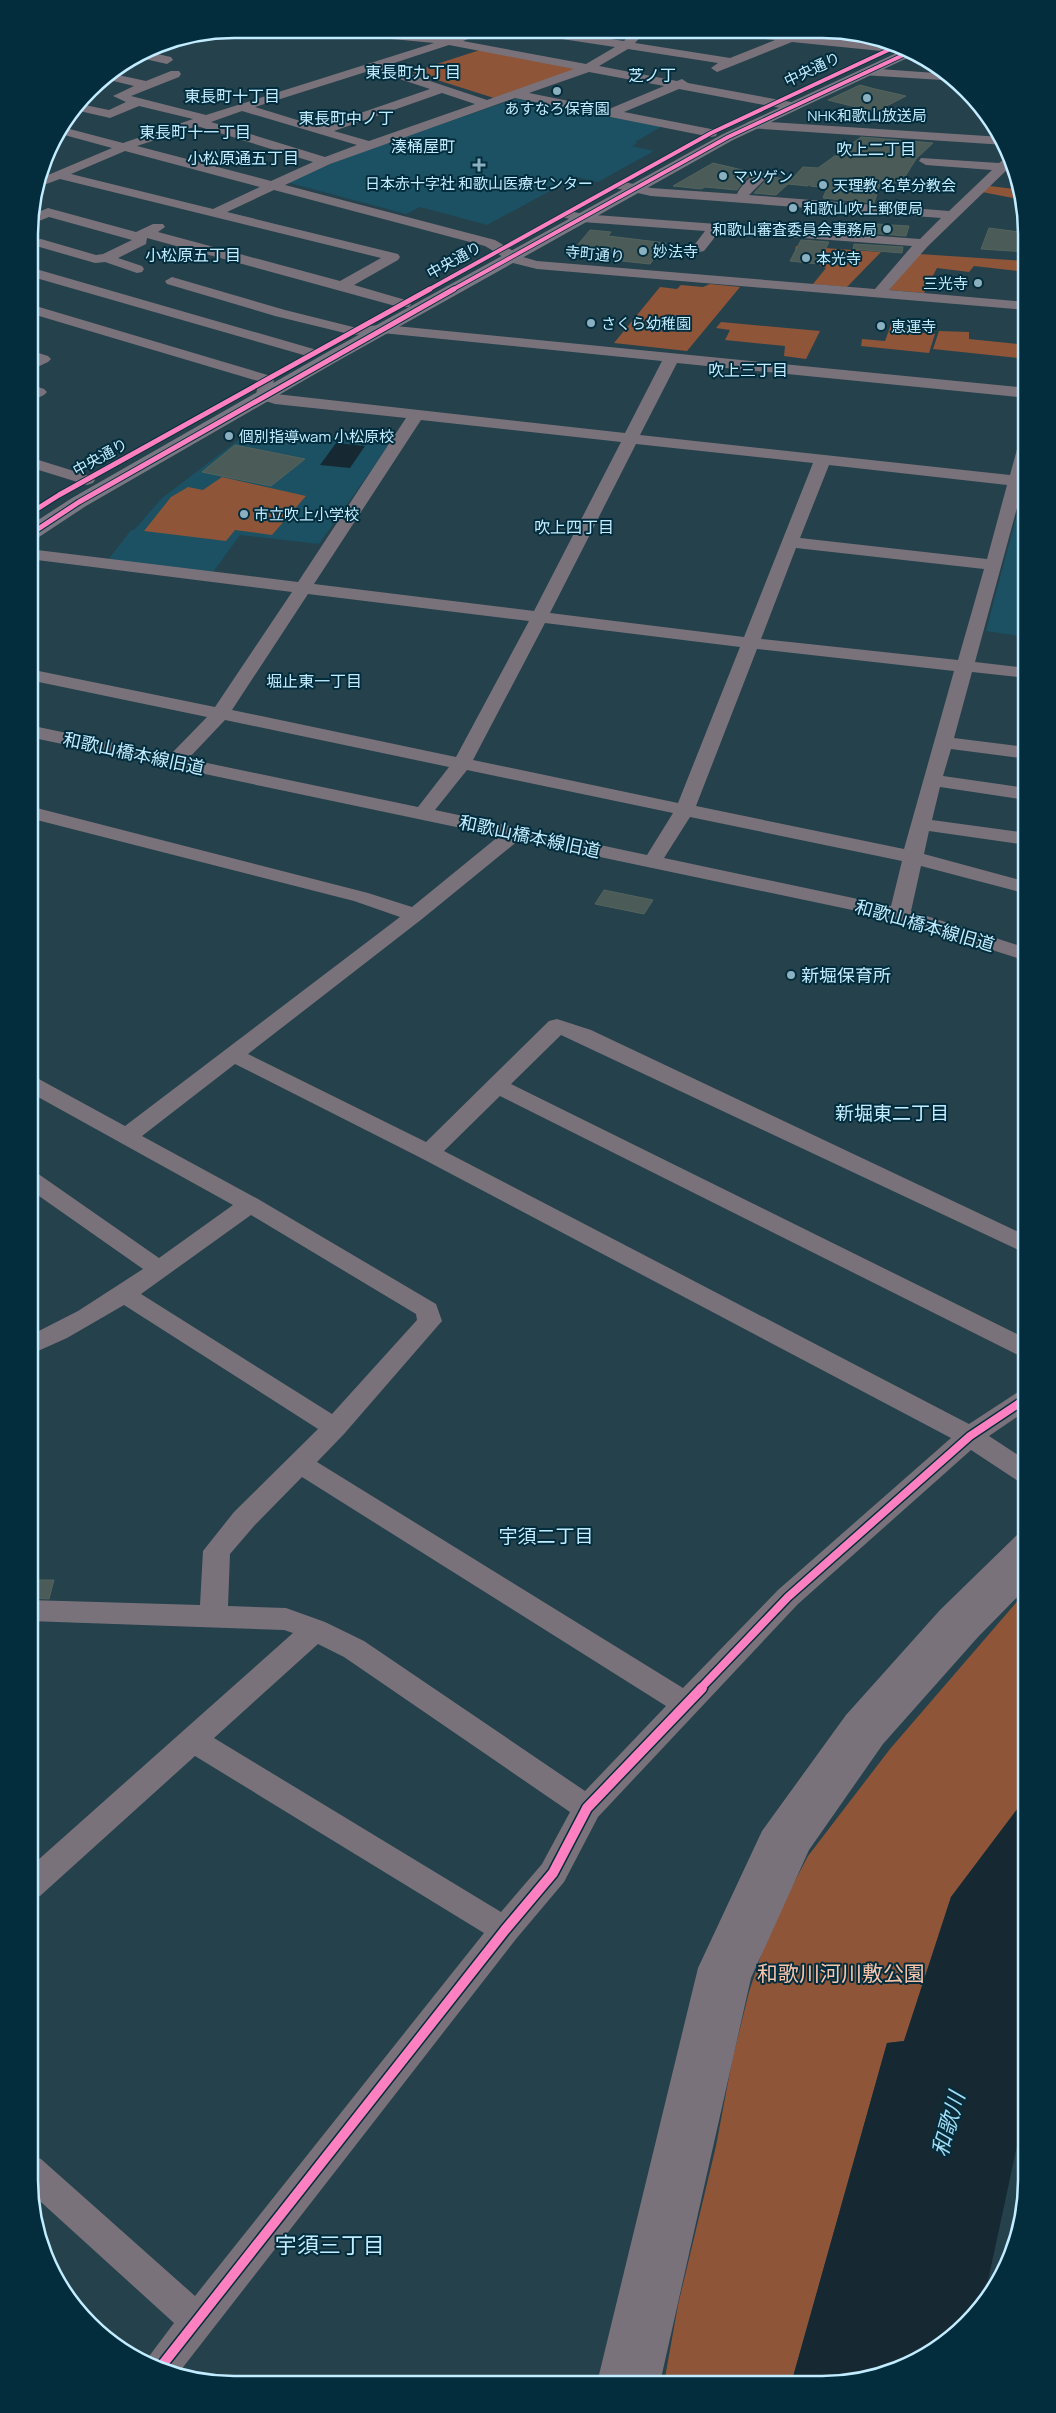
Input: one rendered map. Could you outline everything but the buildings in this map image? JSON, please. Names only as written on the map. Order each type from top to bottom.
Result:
[{"type":"highway","name":"中央通り","points":[[627,187],[711,133],[890,50]]},
{"type":"highway","name":"中央通り","points":[[38,509],[312,353],[508,252],[627,187],[791,106],[903,55]]},
{"type":"highway","name":"中央通り","points":[[38,529],[79,502],[382,329],[508,252]]},
{"type":"street","points":[[428,38],[791,106]]},
{"type":"street","points":[[44,182],[124,147],[461,38]]},
{"type":"street","points":[[578,38],[732,62]]},
{"type":"street","points":[[212,214],[325,161],[588,68],[627,46],[634,38]]},
{"type":"street","points":[[611,113],[732,62],[777,38]]},
{"type":"street","points":[[811,38],[876,45]]},
{"type":"street","points":[[150,56],[167,60]]},
{"type":"street","points":[[373,66],[488,104]]},
{"type":"street","points":[[866,72],[941,77]]},
{"type":"street","points":[[175,74],[119,96],[325,161]]},
{"type":"street","points":[[900,88],[910,75]]},
{"type":"street","points":[[114,78],[146,85]]},
{"type":"street","points":[[323,130],[441,89]]},
{"type":"street","points":[[514,94],[711,133]]},
{"type":"street","points":[[83,107],[110,114],[138,102]]},
{"type":"street","points":[[244,108],[369,145]]},
{"type":"street","points":[[753,125],[994,140]]},
{"type":"street","name":"寺町通り","points":[[67,132],[490,243],[508,252],[518,260],[537,265],[1018,305]]},
{"type":"street","points":[[926,161],[1006,166]]},
{"type":"street","points":[[878,294],[923,243],[1006,166]]},
{"type":"street","points":[[59,175],[393,257],[342,286]]},
{"type":"street","points":[[741,199],[746,189],[761,176]]},
{"type":"street","points":[[43,185],[57,190]]},
{"type":"street","points":[[627,187],[741,199],[953,215]]},
{"type":"street","points":[[142,235],[193,209]]},
{"type":"street","points":[[38,217],[48,212],[342,286],[404,304]]},
{"type":"street","points":[[155,215],[172,220]]},
{"type":"street","points":[[574,216],[923,243]]},
{"type":"street","points":[[699,248],[715,228]]},
{"type":"street","points":[[42,243],[95,259],[106,258],[141,241],[142,235]]},
{"type":"street","points":[[106,258],[137,268]]},
{"type":"street","points":[[38,274],[312,353]]},
{"type":"street","points":[[38,281],[48,277]]},
{"type":"street","points":[[172,281],[280,313],[353,331],[382,329],[1018,392]]},
{"type":"street","points":[[38,311],[266,379],[264,396],[286,401],[1018,481]]},
{"type":"street","points":[[423,814],[461,764],[540,616],[672,357]]},
{"type":"street","points":[[175,761],[220,714],[416,415]]},
{"type":"street","points":[[652,862],[684,811],[752,643],[822,459]]},
{"type":"street","points":[[38,465],[87,480]]},
{"type":"street","points":[[900,914],[912,857],[932,780],[994,565],[1018,493]]},
{"type":"street","points":[[789,542],[994,565]]},
{"type":"street","points":[[38,555],[752,643],[1018,672]]},
{"type":"street","points":[[38,676],[912,857],[1018,886]]},
{"type":"street","name":"和歌山橋本線旧道","points":[[38,733],[900,914],[1018,952]]},
{"type":"street","points":[[943,742],[1018,752]]},
{"type":"street","points":[[932,780],[1018,793]]},
{"type":"street","points":[[38,814],[361,897],[416,915]]},
{"type":"street","points":[[920,824],[1018,838]]},
{"type":"street","points":[[127,1136],[416,915],[515,833]]},
{"type":"street","points":[[429,1153],[557,1026],[592,1039],[1018,1242]]},
{"type":"street","points":[[232,1054],[429,1153],[970,1436],[1018,1468]]},
{"type":"street","points":[[497,1086],[1018,1345]]},
{"type":"street","points":[[38,1088],[250,1204],[426,1310],[430,1321],[335,1428],[244,1519],[217,1552],[213,1616]]},
{"type":"street","points":[[38,1184],[159,1269]]},
{"type":"street","points":[[38,1342],[62,1332],[159,1269],[250,1204]]},
{"type":"street","points":[[122,1293],[335,1428]]},
{"type":"street","points":[[165,2363],[505,1930],[552,1873],[587,1808],[687,1705],[788,1596],[970,1436],[1018,1404]]},
{"type":"street","points":[[301,1464],[687,1705]]},
{"type":"street","points":[[617,2376],[714,1968],[777,1831],[856,1724],[950,1617],[1018,1551]]},
{"type":"street","points":[[644,2376],[736,1978],[797,1843],[873,1736],[968,1629],[1018,1579]]},
{"type":"street","points":[[38,1610],[286,1619],[315,1630],[354,1650],[587,1808]]},
{"type":"street","points":[[38,1879],[315,1630]]},
{"type":"street","points":[[193,1740],[505,1930]]},
{"type":"street","points":[[38,2178],[197,2321]]},
{"type":"shaded area","name":"日本赤十字社 和歌山医療センター","points":[[518,98],[664,125],[635,142],[638,143],[632,146],[654,151],[598,182],[576,177],[487,225],[420,207],[406,214],[286,182],[357,153]]},
{"type":"shaded area","name":"市立吹上小学校","points":[[306,433],[389,445],[319,544],[240,535],[213,572],[108,560],[131,530],[134,530],[162,498],[241,438],[294,444]]},
{"type":"shaded area","points":[[1018,510],[1018,636],[986,631]]},
{"type":"green space","points":[[480,50],[577,69],[494,98],[412,72]]},
{"type":"green space","points":[[990,186],[1013,189],[1016,199],[982,192]]},
{"type":"green space","points":[[796,246],[881,252],[847,287],[813,284],[826,268],[820,266],[825,254],[795,251]]},
{"type":"green space","points":[[919,254],[1018,260],[1018,271],[974,266],[969,272],[937,268],[924,293],[889,290]]},
{"type":"green space","points":[[710,284],[740,287],[687,351],[614,343],[660,287],[677,289],[681,285],[703,287]]},
{"type":"green space","points":[[721,322],[820,331],[806,359],[784,356],[785,346],[725,340],[730,330],[716,328]]},
{"type":"green space","points":[[892,322],[908,323],[906,331],[935,334],[929,353],[861,346],[862,339],[885,341]]},
{"type":"green space","points":[[939,331],[969,332],[969,339],[1018,344],[1018,358],[933,349]]},
{"type":"green space","points":[[222,477],[306,496],[272,535],[235,530],[226,541],[144,531],[171,497],[188,487],[203,490]]},
{"type":"green space","name":"和歌川河川敷公園","points":[[1018,1600],[1018,1808],[951,1897],[904,2041],[887,2043],[793,2376],[665,2376],[678,2305],[716,2146],[732,2061],[749,1992],[770,1928],[808,1856],[890,1749]]},
{"type":"water","points":[[336,443],[365,446],[350,468],[320,465]]},
{"type":"water","name":"和歌川","points":[[1018,1808],[1018,2141],[987,2285],[970,2309],[952,2327],[920,2349],[897,2361],[873,2369],[848,2374],[793,2376],[887,2043],[904,2041],[951,1897]]},
{"type":"cycle path","points":[[38,508],[711,133],[889,49]]},
{"type":"cycle path","points":[[38,529],[79,502],[330,358],[728,137],[903,55]]},
{"type":"cycle path","points":[[164,2363],[505,1930],[553,1873],[587,1808],[788,1597],[970,1436],[1018,1404]]},
{"type":"place","name":"あすなろ保育園","points":[[557,91]]},
{"type":"place","name":"NHK和歌山放送局","points":[[867,98]]},
{"type":"place","name":"日本赤十字社 和歌山医療センター","points":[[479,165]]},
{"type":"place","name":"マツゲン","points":[[723,176]]},
{"type":"place","name":"天理教 名草分教会","points":[[823,185]]},
{"type":"place","name":"和歌山吹上郵便局","points":[[793,208]]},
{"type":"place","name":"和歌山審査委員会事務局","points":[[887,229]]},
{"type":"place","name":"妙法寺","points":[[643,251]]},
{"type":"place","name":"本光寺","points":[[806,258]]},
{"type":"place","name":"三光寺","points":[[978,283]]},
{"type":"place","name":"さくら幼稚園","points":[[591,323]]},
{"type":"place","name":"恵運寺","points":[[881,326]]},
{"type":"place","name":"個別指導wam 小松原校","points":[[229,436]]},
{"type":"place","name":"市立吹上小学校","points":[[244,514]]},
{"type":"place","name":"新堀保育所","points":[[791,975]]},
{"type":"district","name":"東長町九丁目","points":[[413,72]]},
{"type":"district","name":"芝ノ丁","points":[[652,75]]},
{"type":"district","name":"東長町十丁目","points":[[232,96]]},
{"type":"district","name":"東長町中ノ丁","points":[[346,118]]},
{"type":"district","name":"東長町十一丁目","points":[[195,132]]},
{"type":"district","name":"湊桶屋町","points":[[423,146]]},
{"type":"district","name":"吹上二丁目","points":[[876,149]]},
{"type":"district","name":"小松原通五丁目","points":[[243,158]]},
{"type":"district","name":"小松原五丁目","points":[[193,255]]},
{"type":"district","name":"吹上三丁目","points":[[748,370]]},
{"type":"district","name":"吹上四丁目","points":[[574,527]]},
{"type":"district","name":"堀止東一丁目","points":[[314,681]]},
{"type":"district","name":"新堀東二丁目","points":[[892,1113]]},
{"type":"district","name":"宇須二丁目","points":[[546,1536]]},
{"type":"district","name":"宇須三丁目","points":[[330,2245]]}]
